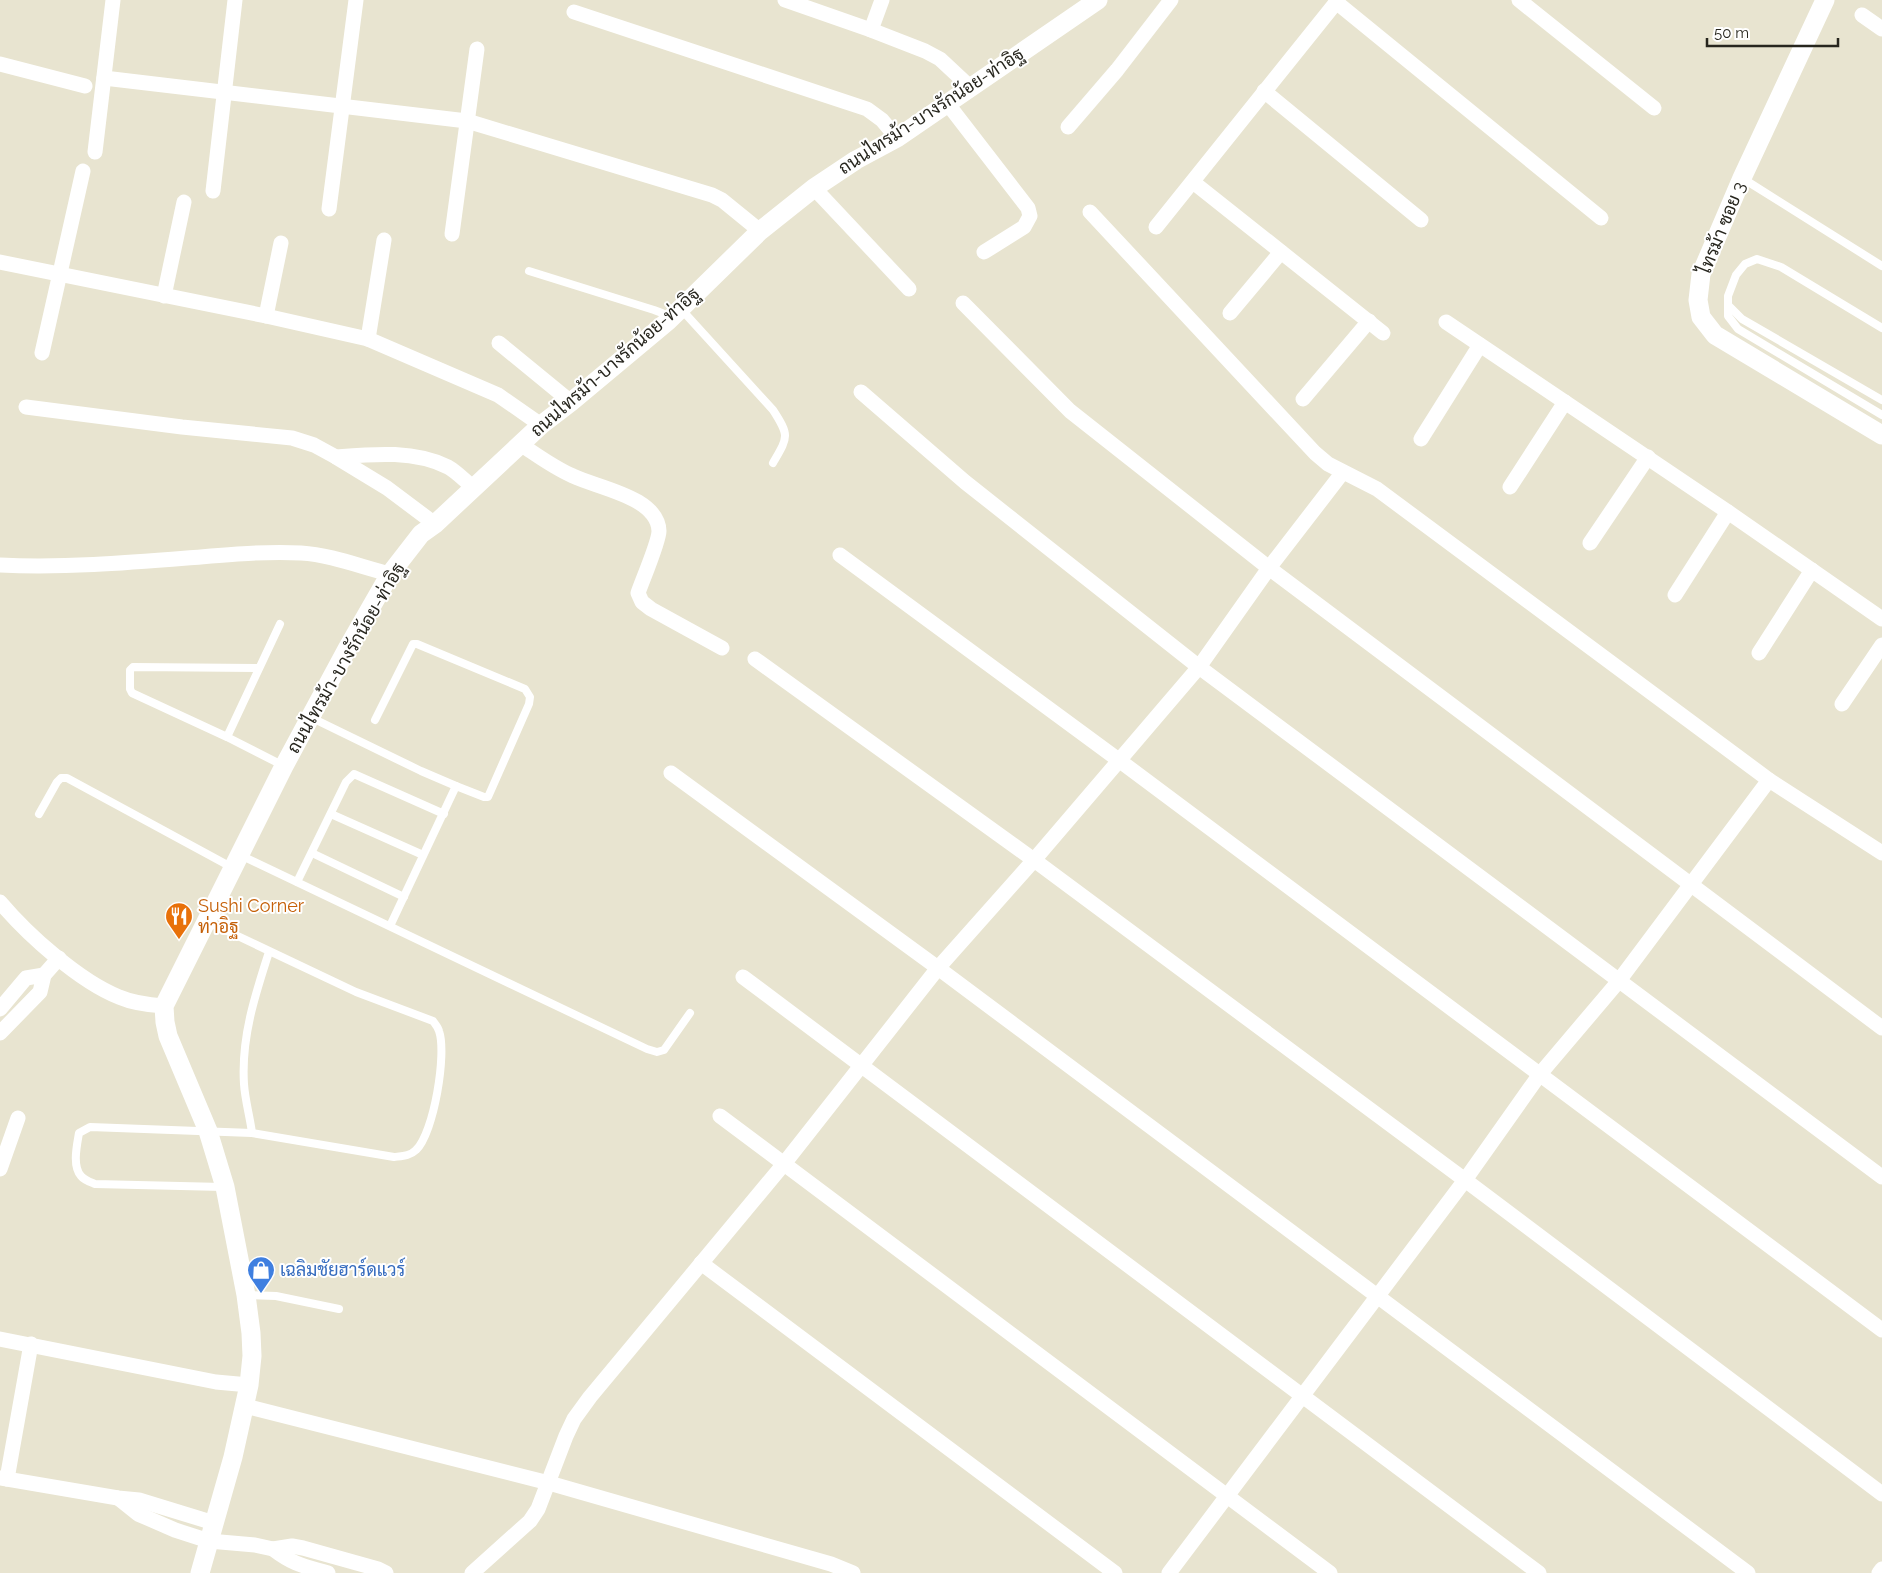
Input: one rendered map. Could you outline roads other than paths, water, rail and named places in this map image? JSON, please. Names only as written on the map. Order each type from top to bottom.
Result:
[{"type":"street","points":[[95,152],[113,0]]},
{"type":"street","points":[[213,191],[235,0]]},
{"type":"street","points":[[329,209],[356,0]]},
{"type":"street","points":[[785,0],[925,51],[940,59],[970,87]]},
{"type":"street","points":[[871,30],[882,0]]},
{"type":"street","points":[[1068,127],[1117,70],[1171,0]]},
{"type":"street","points":[[1519,0],[1654,108]]},
{"type":"street","name":"ไทรม้า ซอย 3","points":[[1825,0],[1742,178],[1700,274],[1698,300],[1701,317],[1715,335],[1882,435]]},
{"type":"street","name":"ถนนไทรม้า-บางรักน้อย-ท่าอิฐ","points":[[164,1006],[310,717],[390,574],[421,534],[435,524],[541,425],[674,315],[760,231],[814,188],[856,160],[897,138],[1093,1]]},
{"type":"street","points":[[1156,227],[1194,182],[1337,1],[1601,218]]},
{"type":"street","points":[[574,12],[867,109],[882,120],[897,138]]},
{"type":"street","points":[[1862,15],[1882,29]]},
{"type":"street","points":[[452,234],[477,49]]},
{"type":"street","points":[[0,64],[85,86]]},
{"type":"street","points":[[104,78],[467,121],[712,195],[722,200],[760,231]]},
{"type":"street","points":[[1264,91],[1421,220]]},
{"type":"street","points":[[947,103],[1028,208],[1030,216],[1024,227],[984,252]]},
{"type":"street","points":[[42,353],[83,171]]},
{"type":"street","points":[[1194,182],[1383,332]]},
{"type":"street","points":[[814,188],[908,289]]},
{"type":"street","points":[[164,296],[184,202]]},
{"type":"street","points":[[1090,212],[1315,453],[1328,464],[1377,489],[1769,780],[1882,853]]},
{"type":"street","points":[[368,339],[384,240]]},
{"type":"street","points":[[266,316],[281,243]]},
{"type":"street","points":[[1230,313],[1281,252]]},
{"type":"street","points":[[0,262],[266,316],[368,339],[498,395],[541,425]]},
{"type":"street","points":[[963,303],[1070,411],[1269,568],[1882,1028]]},
{"type":"street","points":[[1303,399],[1369,321]]},
{"type":"street","points":[[1446,322],[1648,457],[1882,619]]},
{"type":"street","points":[[500,343],[571,402]]},
{"type":"street","points":[[1421,440],[1480,345]]},
{"type":"street","points":[[861,392],[965,482],[1199,667],[1882,1178]]},
{"type":"street","points":[[1510,487],[1565,402]]},
{"type":"street","points":[[26,407],[182,427],[292,438],[314,445],[336,457],[386,488],[435,524]]},
{"type":"street","points":[[520,444],[574,476],[632,498],[652,513],[658,522],[659,534],[638,593],[642,602],[651,609],[722,648]]},
{"type":"street","points":[[336,457],[381,454],[424,459],[449,468],[473,487]]},
{"type":"street","points":[[1590,543],[1648,457]]},
{"type":"street","points":[[472,1573],[530,1521],[538,1510],[566,1436],[574,1419],[590,1397],[783,1165],[938,968],[1120,761],[1199,667],[1269,568],[1343,472]]},
{"type":"street","points":[[1675,595],[1728,512]]},
{"type":"street","points":[[0,565],[32,567],[237,554],[303,553],[341,560],[390,574]]},
{"type":"street","points":[[840,555],[1120,761],[1882,1330]]},
{"type":"street","points":[[1759,652],[1812,570]]},
{"type":"street","points":[[1842,704],[1882,645]]},
{"type":"street","points":[[755,659],[1034,860],[1465,1180],[1882,1494]]},
{"type":"street","points":[[671,773],[938,968],[1748,1573]]},
{"type":"street","points":[[1169,1573],[1465,1180],[1540,1074],[1618,982],[1769,780]]},
{"type":"street","points":[[0,902],[18,923],[96,986],[119,998],[138,1003],[164,1006],[168,1036],[208,1132],[225,1187],[246,1295],[252,1356],[249,1385],[233,1458],[200,1573]]},
{"type":"street","points":[[0,1033],[40,992],[44,975],[59,958]]},
{"type":"street","points":[[0,1009],[26,978],[44,975]]},
{"type":"street","points":[[743,977],[1539,1573]]},
{"type":"street","points":[[720,1116],[1330,1573]]},
{"type":"street","points":[[0,1169],[18,1118]]},
{"type":"street","points":[[701,1264],[1115,1573]]},
{"type":"street","points":[[0,1339],[207,1380],[249,1385]]},
{"type":"street","points":[[31,1344],[3,1479],[139,1500],[212,1532],[255,1545],[273,1549],[292,1546],[303,1548],[378,1569],[386,1573]]},
{"type":"street","points":[[245,1406],[549,1483],[831,1564],[853,1573]]},
{"type":"street","points":[[273,1549],[289,1561],[328,1573]]},
{"type":"street","points":[[1879,1573],[1882,1569]]},
{"type":"lane","points":[[1742,178],[1882,266]]},
{"type":"lane","points":[[1882,328],[1781,267],[1757,259],[1745,264],[1736,275],[1728,296],[1728,316],[1738,329],[1882,414]]},
{"type":"lane","points":[[529,271],[662,313],[674,315],[773,410],[785,429],[786,441],[773,463]]},
{"type":"lane","points":[[1729,306],[1742,319],[1882,400]]},
{"type":"lane","points":[[227,737],[280,624]]},
{"type":"lane","points":[[310,717],[421,771],[488,797],[529,704],[530,696],[525,689],[413,644],[375,720]]},
{"type":"lane","points":[[258,668],[133,667],[130,669],[130,689],[132,693],[284,766]]},
{"type":"lane","points":[[297,882],[346,782],[354,774],[444,814]]},
{"type":"lane","points":[[39,814],[57,782],[61,778],[67,778],[237,862],[297,882],[647,1049],[657,1052],[664,1050],[690,1013]]},
{"type":"lane","points":[[390,926],[456,786]]},
{"type":"lane","points":[[331,814],[423,855]]},
{"type":"lane","points":[[312,853],[404,897]]},
{"type":"lane","points":[[206,921],[356,992],[433,1021],[439,1030],[442,1050],[438,1088],[430,1126],[422,1142],[407,1156],[394,1157],[252,1133],[90,1127],[80,1133],[76,1160],[79,1174],[95,1184],[225,1187]]},
{"type":"lane","points":[[252,1133],[244,1084],[245,1043],[251,1012],[269,952]]},
{"type":"lane","points":[[246,1295],[276,1296],[339,1309]]},
{"type":"place","name":"Sushi Corner ท่าอิฐ","points":[[179,940]]},
{"type":"place","name":"เฉลิมชัยฮาร์ดแวร์","points":[[261,1294]]}]
